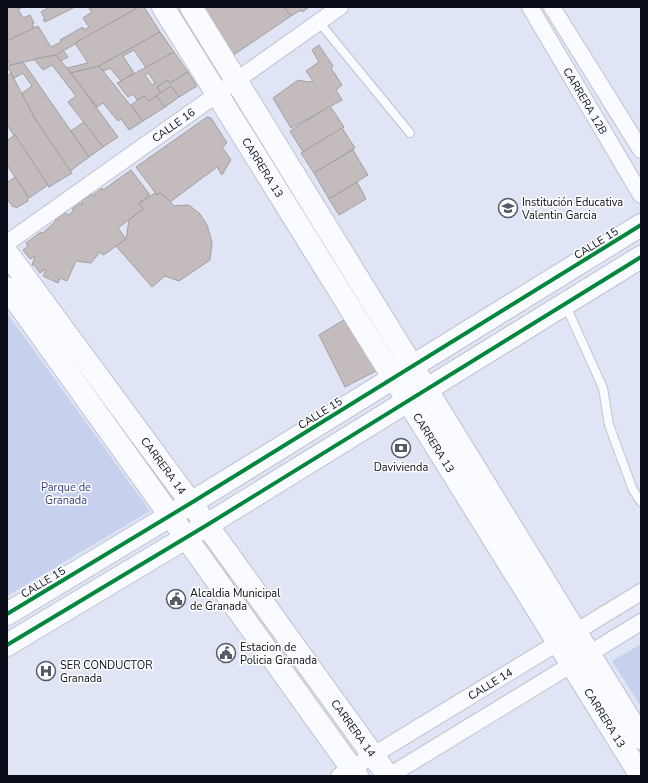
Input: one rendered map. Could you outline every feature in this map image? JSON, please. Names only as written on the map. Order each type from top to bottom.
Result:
[{"type":"street","name":"CARRERA 13","points":[[163,7],[408,401],[580,659],[641,776]]},
{"type":"street","name":"CARRERA 13","points":[[191,7],[426,389],[566,637]]},
{"type":"street","name":"CALLE 16","points":[[7,243],[340,7]]},
{"type":"street","name":"CARRERA 12B","points":[[530,7],[641,195]]},
{"type":"street","name":"CARRERA 12B","points":[[552,7],[641,150]]},
{"type":"street","name":"CALLE 15","points":[[7,614],[170,516],[641,225]]},
{"type":"street","name":"CARRERA 14","points":[[7,253],[389,776]]},
{"type":"street","points":[[7,645],[206,525],[641,257]]},
{"type":"street","name":"CARRERA 14","points":[[7,288],[186,537],[350,773]]},
{"type":"street","name":"CALLE 14","points":[[350,773],[373,755],[641,592]]},
{"type":"street","points":[[389,776],[641,622]]},
{"type":"street","name":"CARRERA 13","points":[[580,659],[641,738]]},
{"type":"lane","points":[[319,22],[410,133]]},
{"type":"lane","points":[[565,303],[603,388],[609,425],[633,490],[641,502]]},
{"type":"green space","name":"Parque de Granada","points":[[7,313],[150,511],[7,596]]},
{"type":"green space","points":[[641,644],[641,707],[612,661]]},
{"type":"building","points":[[7,7],[23,7],[18,9],[23,18],[30,15],[34,23],[32,23],[34,28],[7,41]]},
{"type":"building","points":[[47,7],[75,7],[45,22],[41,12],[48,8]]},
{"type":"building","points":[[88,7],[139,7],[56,55],[10,65],[7,58],[7,41],[38,26],[51,47],[83,27],[84,30],[89,27],[83,18],[92,12]]},
{"type":"building","points":[[139,7],[144,7],[160,32],[99,66],[71,73],[67,68],[88,63],[75,43]]},
{"type":"building","points":[[202,7],[284,7],[291,16],[232,56],[217,31],[219,30],[209,15],[207,16]]},
{"type":"building","points":[[284,7],[308,7],[308,8],[291,16]]},
{"type":"building","points":[[160,32],[174,52],[146,68],[134,50],[123,56],[134,73],[121,81],[110,68],[104,71],[99,66]]},
{"type":"building","points":[[319,45],[333,66],[331,68],[342,85],[336,90],[342,100],[291,128],[273,98],[298,80],[308,82],[313,81],[306,71],[319,62],[312,50]]},
{"type":"building","points":[[63,50],[68,57],[61,61],[56,55]]},
{"type":"building","points":[[174,52],[188,72],[170,83],[168,80],[157,87],[161,93],[149,101],[144,96],[137,100],[133,94],[128,97],[117,83]],"holes":[[[148,73],[155,83],[152,85],[145,75]]]},
{"type":"building","points":[[56,55],[118,137],[103,147],[68,102],[76,96],[52,65],[43,70],[34,59]]},
{"type":"building","points":[[23,62],[89,157],[70,171],[35,119],[24,98],[22,93],[32,86],[23,73],[14,78],[7,66]]},
{"type":"building","points":[[99,66],[143,121],[129,130],[121,119],[118,121],[103,103],[97,107],[71,73]]},
{"type":"building","points":[[188,72],[197,86],[179,97],[171,86],[161,93],[157,87],[168,80],[170,83]]},
{"type":"building","points":[[11,73],[35,119],[72,173],[49,187],[7,125],[7,76]]},
{"type":"building","points":[[171,86],[179,97],[165,107],[156,96]]},
{"type":"building","points":[[144,96],[149,101],[156,96],[165,107],[143,121],[131,105]]},
{"type":"building","points":[[330,106],[344,127],[303,152],[290,131]]},
{"type":"building","points":[[207,117],[211,118],[227,143],[222,147],[231,160],[222,175],[217,167],[170,202],[160,193],[157,195],[136,167]]},
{"type":"building","points":[[84,122],[103,147],[89,157],[71,131]]},
{"type":"building","points":[[342,128],[355,148],[314,173],[301,153]]},
{"type":"building","points":[[15,135],[48,185],[29,198],[7,165],[7,139],[8,140]]},
{"type":"building","points":[[353,150],[368,175],[329,199],[314,173]]},
{"type":"building","points":[[131,170],[150,195],[139,203],[143,209],[118,228],[126,239],[103,255],[100,252],[91,263],[76,261],[67,281],[60,278],[58,283],[43,276],[46,270],[40,273],[34,265],[32,265],[35,256],[30,259],[23,250],[28,246],[26,243],[41,232],[43,233],[65,212],[68,215],[74,211],[72,209],[80,203],[83,205],[81,201],[92,194],[94,197],[94,194],[102,188],[103,190]]},
{"type":"building","points":[[15,177],[29,198],[27,199],[28,201],[16,208],[15,206],[13,207],[7,199],[7,180],[8,182]]},
{"type":"building","points":[[357,182],[366,199],[339,215],[329,199]]},
{"type":"building","points":[[155,193],[157,195],[160,193],[166,197],[174,206],[189,205],[200,214],[207,225],[212,242],[210,260],[179,281],[165,276],[152,287],[116,246],[126,239],[129,220],[143,209],[139,204]]},
{"type":"building","points":[[347,318],[376,371],[345,387],[319,335]]},
{"type":"cycle path","points":[[7,614],[191,503],[641,225]]},
{"type":"cycle path","points":[[7,645],[207,525],[641,257]]},
{"type":"place","name":"Institución Educativa Valentin Garcia","points":[[508,208]]},
{"type":"place","name":"Davivienda","points":[[401,448]]},
{"type":"place","name":"Alcaldia Municipal de Granada","points":[[176,599]]},
{"type":"place","name":"Estacion de Policia Granada","points":[[226,653]]},
{"type":"place","name":"SER CONDUCTOR Granada","points":[[46,671]]}]
